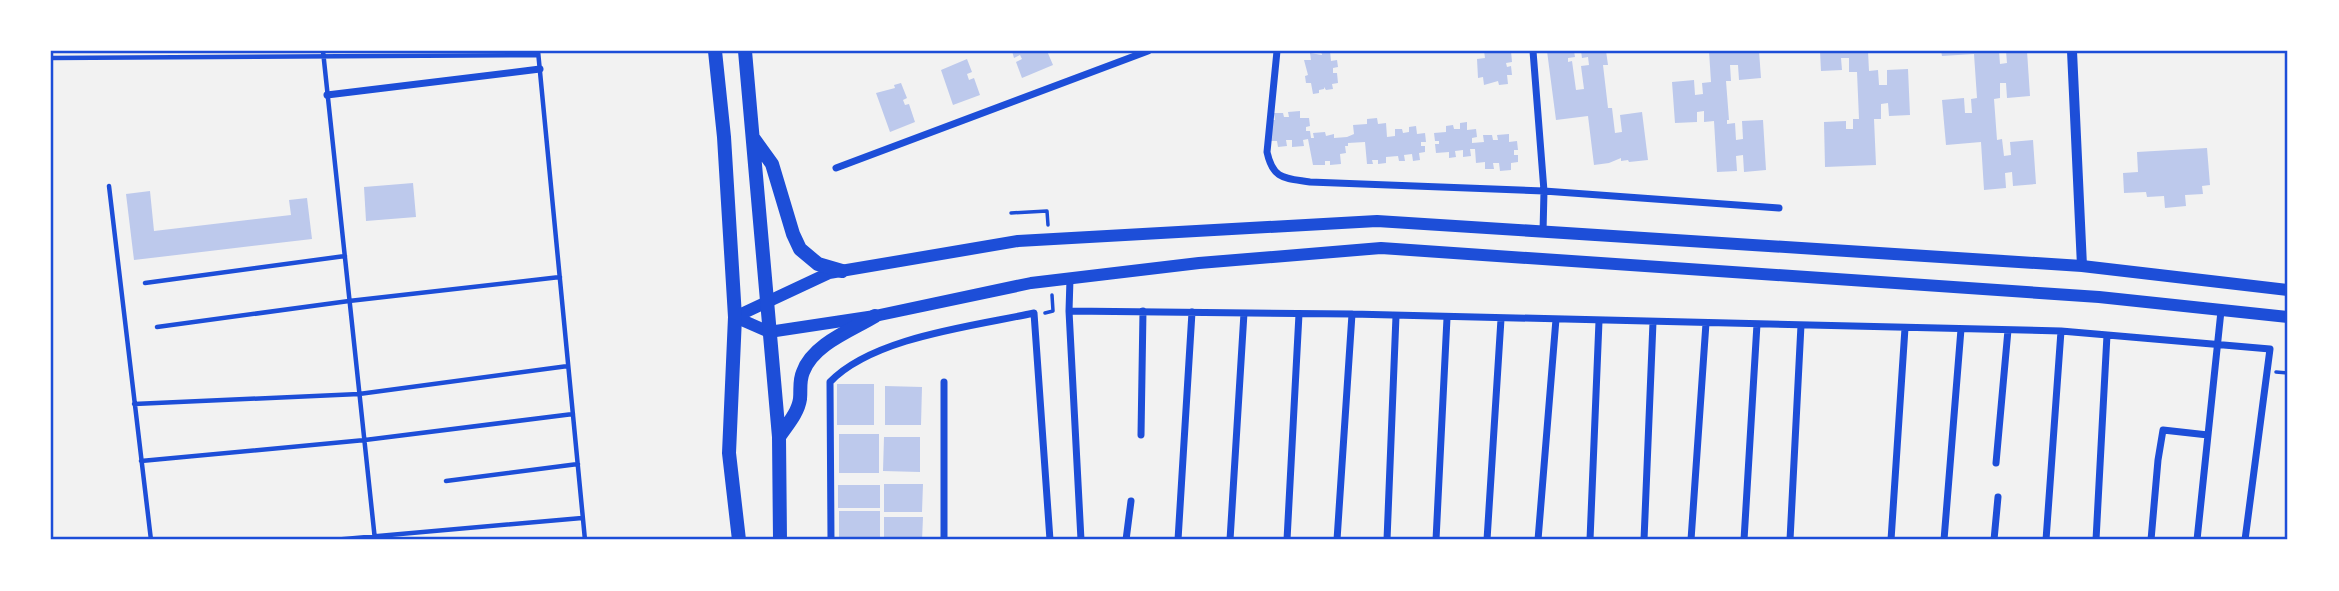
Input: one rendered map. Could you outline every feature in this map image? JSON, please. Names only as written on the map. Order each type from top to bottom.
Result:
[{"type":"main road","points":[[715,51],[724,137],[735,317],[729,453],[739,540]]},
{"type":"main road","points":[[745,51],[779,437],[780,540]]},
{"type":"main road","points":[[754,137],[772,164],[800,249],[818,264],[842,271]]},
{"type":"main road","points":[[735,317],[829,273],[1018,241],[1377,221],[2082,266],[2288,290]]},
{"type":"main road","points":[[735,317],[769,332],[875,316],[1031,283],[1199,263],[1381,248],[2099,297],[2288,317]]},
{"type":"main road","points":[[779,437],[797,410],[803,370],[810,359],[820,349],[875,316]]},
{"type":"street","points":[[836,168],[1148,51]]},
{"type":"street","points":[[1278,51],[1266,152],[1270,167],[1281,177],[1310,181],[1544,191],[1779,208]]},
{"type":"street","points":[[1533,51],[1544,191],[1543,232]]},
{"type":"street","points":[[2072,51],[2082,266]]},
{"type":"street","points":[[327,94],[540,69]]},
{"type":"street","points":[[1070,279],[1069,311],[1081,540]]},
{"type":"street","points":[[1069,311],[1352,314],[2061,331],[2270,349],[2245,540]]},
{"type":"street","points":[[1141,435],[1143,311]]},
{"type":"street","points":[[2197,540],[2221,311]]},
{"type":"street","points":[[1178,540],[1192,312]]},
{"type":"street","points":[[831,540],[830,382],[845,368],[890,346],[1034,313],[1050,540]]},
{"type":"street","points":[[1230,540],[1244,313]]},
{"type":"street","points":[[1287,540],[1299,314]]},
{"type":"street","points":[[1336,540],[1352,314]]},
{"type":"street","points":[[1387,540],[1396,316]]},
{"type":"street","points":[[1436,540],[1447,317]]},
{"type":"street","points":[[1487,540],[1502,319]]},
{"type":"street","points":[[1538,540],[1556,319]]},
{"type":"street","points":[[1590,540],[1599,321]]},
{"type":"street","points":[[1644,540],[1653,322]]},
{"type":"street","points":[[1691,540],[1706,323]]},
{"type":"street","points":[[1744,540],[1757,324]]},
{"type":"street","points":[[1790,540],[1801,325]]},
{"type":"street","points":[[1891,540],[1905,327]]},
{"type":"street","points":[[1944,540],[1961,329]]},
{"type":"street","points":[[1996,463],[2008,330]]},
{"type":"street","points":[[2046,540],[2061,331]]},
{"type":"street","points":[[2096,540],[2108,335]]},
{"type":"street","points":[[944,382],[944,540]]},
{"type":"street","points":[[2151,540],[2163,430],[2208,435]]},
{"type":"street","points":[[1994,540],[1998,497]]},
{"type":"street","points":[[1126,540],[1131,500]]},
{"type":"lane","points":[[51,58],[538,53],[585,540]]},
{"type":"lane","points":[[323,54],[375,539]]},
{"type":"lane","points":[[109,186],[151,540]]},
{"type":"lane","points":[[145,283],[345,256]]},
{"type":"lane","points":[[157,327],[349,301],[560,277]]},
{"type":"lane","points":[[134,404],[359,394],[568,366]]},
{"type":"lane","points":[[141,461],[365,440],[573,414]]},
{"type":"lane","points":[[446,481],[578,464]]},
{"type":"lane","points":[[333,540],[375,539],[582,518]]},
{"type":"path","points":[[1011,213],[1048,211],[1049,236]]},
{"type":"path","points":[[1043,314],[1053,311],[1052,286]]},
{"type":"building","points":[[1012,51],[1047,51],[1053,65],[1022,78],[1016,62],[1022,59],[1020,55],[1014,58]]},
{"type":"building","points":[[1321,51],[1330,51],[1331,61],[1337,60],[1338,67],[1333,68],[1333,73],[1337,73],[1338,83],[1332,84],[1333,89],[1326,90],[1324,87],[1319,93],[1313,94],[1311,83],[1306,83],[1305,76],[1308,75],[1304,60],[1311,60],[1310,53],[1322,55]]},
{"type":"building","points":[[1484,51],[1511,51],[1512,62],[1506,63],[1507,67],[1511,66],[1512,75],[1507,75],[1508,84],[1499,85],[1498,81],[1484,85],[1483,77],[1478,78],[1477,59],[1485,58]]},
{"type":"building","points":[[1547,51],[1574,51],[1575,57],[1568,58],[1568,62],[1572,61],[1576,90],[1584,89],[1581,66],[1589,65],[1588,57],[1582,58],[1581,51],[1606,51],[1608,65],[1603,65],[1608,108],[1612,108],[1615,133],[1622,132],[1620,115],[1642,112],[1648,160],[1629,162],[1621,161],[1621,158],[1594,165],[1588,116],[1556,120]]},
{"type":"building","points":[[1709,51],[1759,51],[1761,78],[1739,80],[1738,65],[1730,65],[1731,81],[1726,81],[1727,124],[1735,123],[1736,140],[1743,139],[1742,121],[1763,120],[1766,170],[1744,172],[1743,155],[1736,156],[1737,171],[1717,172],[1714,121],[1704,122],[1704,111],[1697,112],[1697,122],[1675,123],[1672,82],[1694,80],[1695,95],[1703,94],[1702,83],[1711,82]]},
{"type":"building","points":[[1820,51],[1868,51],[1869,71],[1878,70],[1879,85],[1887,85],[1887,70],[1908,69],[1910,115],[1889,116],[1888,103],[1881,104],[1881,119],[1874,119],[1876,165],[1825,167],[1824,122],[1846,121],[1846,129],[1853,129],[1853,119],[1859,119],[1857,72],[1849,72],[1849,58],[1841,58],[1842,70],[1821,71]]},
{"type":"building","points":[[1941,51],[1999,51],[2000,64],[2007,63],[2006,51],[2027,51],[2030,96],[2007,98],[2006,83],[2000,83],[2000,98],[1994,99],[1997,140],[2002,139],[2004,156],[2011,155],[2010,142],[2033,140],[2036,184],[2013,186],[2012,172],[2005,173],[2006,188],[1984,190],[1981,142],[1946,145],[1942,100],[1964,98],[1965,113],[1972,113],[1971,99],[1977,98],[1974,54],[1942,56]]},
{"type":"building","points":[[967,59],[972,72],[967,74],[969,80],[974,78],[980,95],[953,105],[941,70]]},
{"type":"building","points":[[901,83],[907,98],[903,100],[905,105],[909,104],[915,122],[890,132],[876,93],[895,88],[894,85]]},
{"type":"building","points":[[1300,111],[1300,118],[1309,118],[1310,126],[1306,127],[1306,131],[1310,131],[1311,138],[1314,138],[1313,133],[1325,132],[1326,136],[1334,134],[1334,138],[1347,137],[1354,134],[1353,125],[1367,124],[1367,119],[1377,118],[1378,124],[1386,123],[1387,137],[1395,136],[1395,129],[1402,129],[1403,133],[1409,132],[1409,127],[1416,126],[1417,134],[1425,133],[1426,142],[1421,142],[1421,146],[1425,146],[1425,152],[1419,153],[1420,160],[1413,161],[1412,154],[1404,155],[1405,161],[1399,161],[1398,156],[1386,157],[1386,163],[1378,164],[1378,160],[1372,160],[1373,164],[1367,164],[1365,142],[1348,143],[1348,146],[1345,146],[1346,153],[1340,154],[1341,164],[1330,165],[1330,161],[1325,161],[1325,165],[1313,165],[1308,139],[1303,140],[1304,146],[1292,147],[1292,140],[1286,140],[1287,146],[1278,147],[1277,141],[1268,141],[1270,120],[1275,120],[1274,113],[1283,113],[1284,117],[1289,117],[1288,112]]},
{"type":"building","points":[[1467,122],[1467,130],[1476,129],[1477,137],[1472,138],[1472,143],[1484,142],[1483,135],[1492,135],[1493,140],[1498,140],[1497,135],[1509,134],[1509,142],[1517,141],[1518,150],[1514,150],[1514,155],[1518,155],[1518,162],[1511,163],[1511,170],[1500,171],[1499,163],[1493,163],[1494,169],[1485,169],[1485,162],[1476,163],[1475,149],[1470,149],[1471,156],[1463,157],[1463,150],[1455,151],[1456,157],[1449,158],[1449,152],[1436,153],[1435,144],[1439,144],[1439,141],[1435,141],[1434,133],[1446,132],[1446,126],[1453,125],[1454,129],[1460,129],[1460,123]]},
{"type":"building","points":[[2207,148],[2210,185],[2202,186],[2203,194],[2185,195],[2186,206],[2165,208],[2164,196],[2147,197],[2146,192],[2124,193],[2123,173],[2138,172],[2137,152]]},
{"type":"building","points":[[413,183],[416,217],[366,221],[364,187]]},
{"type":"building","points":[[150,191],[154,231],[291,215],[289,200],[307,198],[312,239],[134,260],[126,194]]},
{"type":"building","points":[[837,384],[874,384],[874,425],[837,425]]},
{"type":"building","points":[[885,386],[922,387],[921,425],[885,425]]},
{"type":"building","points":[[839,434],[879,434],[879,473],[839,473]]},
{"type":"building","points":[[884,437],[920,437],[920,472],[883,471]]},
{"type":"building","points":[[884,484],[923,484],[922,512],[884,512]]},
{"type":"building","points":[[838,485],[880,485],[880,508],[838,508]]},
{"type":"building","points":[[839,511],[880,511],[880,540],[839,540]]},
{"type":"building","points":[[884,517],[923,517],[922,540],[884,540]]}]
